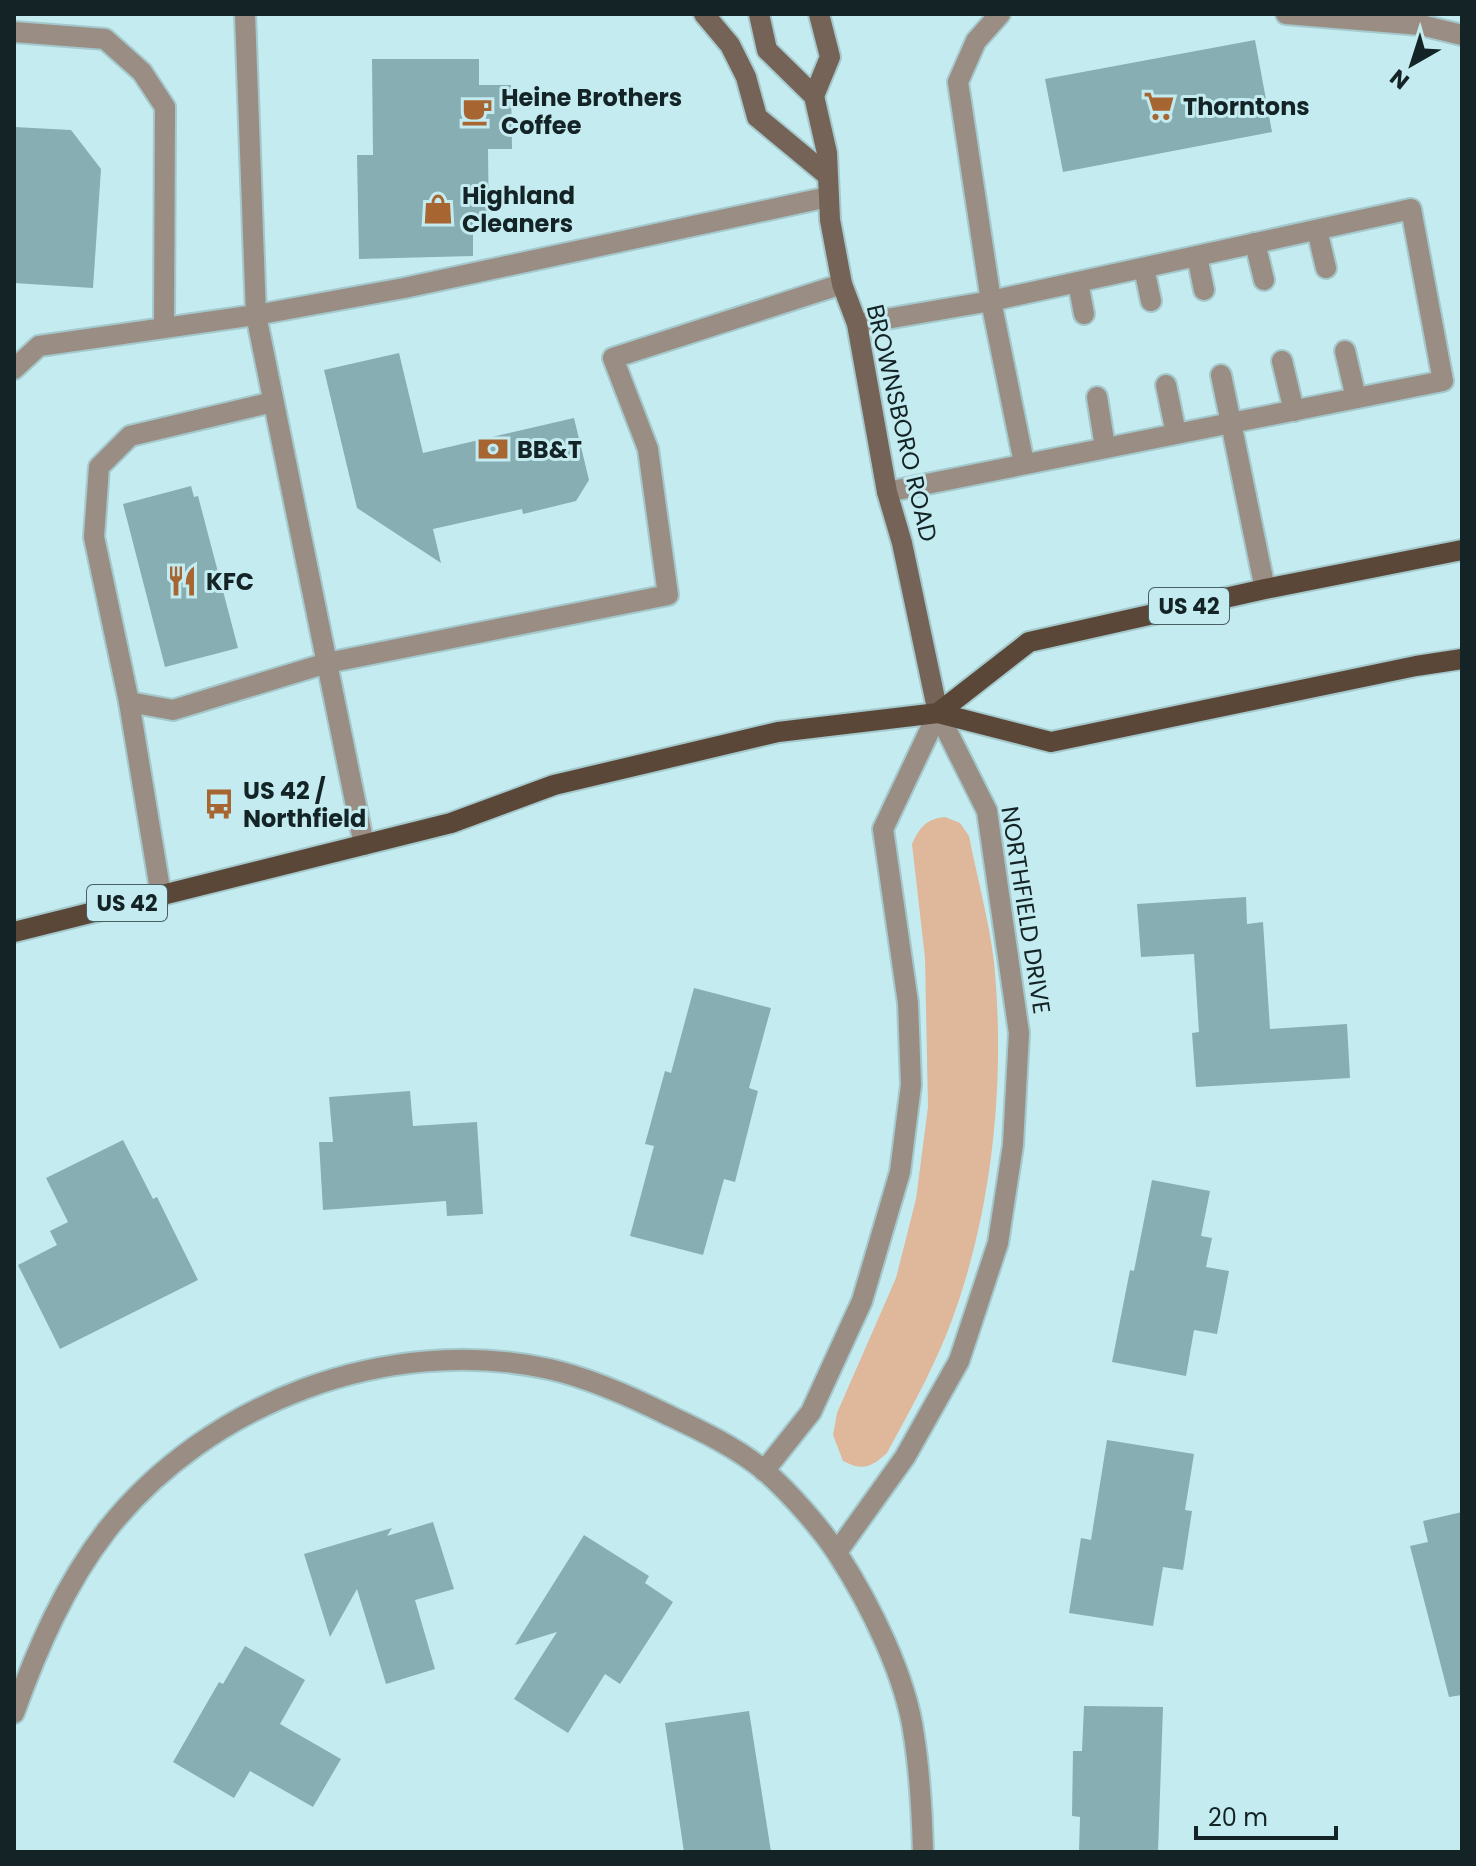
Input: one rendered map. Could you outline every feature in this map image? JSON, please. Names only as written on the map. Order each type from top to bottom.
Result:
[{"type":"main road","name":"US 42","points":[[938,713],[1029,642],[1265,589],[1462,550]]},
{"type":"main road","name":"US 42","points":[[14,932],[451,823],[554,785],[778,732],[938,713],[1051,742],[1462,659]]},
{"type":"street","points":[[245,14],[256,315],[364,845]]},
{"type":"street","points":[[704,14],[730,45],[746,77],[757,117],[827,175]]},
{"type":"street","points":[[759,14],[767,50],[814,96],[830,57],[819,14]]},
{"type":"street","points":[[1000,14],[976,41],[958,82],[991,301],[1024,463]]},
{"type":"street","points":[[1286,14],[1421,25],[1462,35]]},
{"type":"street","points":[[14,32],[105,39],[142,72],[165,107],[164,328]]},
{"type":"street","name":"BROWNSBORO ROAD","points":[[814,96],[827,153],[830,220],[842,284],[857,324],[887,492],[902,543],[938,713]]},
{"type":"street","points":[[19,359],[39,346],[256,315],[404,288],[828,197]]},
{"type":"street","points":[[857,324],[991,301],[1411,209],[1452,382],[1176,433],[887,492]]},
{"type":"street","points":[[1317,230],[1326,268]]},
{"type":"street","points":[[1255,243],[1264,280]]},
{"type":"street","points":[[1197,256],[1204,290]]},
{"type":"street","points":[[1144,268],[1151,301]]},
{"type":"street","points":[[1078,282],[1084,314]]},
{"type":"street","points":[[129,702],[173,710],[327,663],[668,595],[648,449],[613,358],[842,284]]},
{"type":"street","points":[[1345,351],[1356,398]]},
{"type":"street","points":[[1282,361],[1294,411]]},
{"type":"street","points":[[1221,375],[1265,589]]},
{"type":"street","points":[[1166,385],[1176,433]]},
{"type":"street","points":[[1097,397],[1105,447]]},
{"type":"street","points":[[161,895],[129,702],[94,537],[99,467],[130,436],[273,402]]},
{"type":"street","points":[[764,1471],[811,1412],[856,1315],[900,1172],[911,1085],[908,1003],[883,829],[938,713]]},
{"type":"street","name":"NORTHFIELD DRIVE","points":[[837,1552],[905,1457],[959,1361],[998,1243],[1013,1145],[1019,1033],[987,811],[938,713]]},
{"type":"street","points":[[14,1713],[32,1661],[80,1568],[108,1529],[140,1493],[179,1459],[244,1416],[285,1396],[327,1381],[371,1369],[416,1363],[462,1360],[506,1362],[551,1370],[635,1399],[704,1432],[764,1471],[803,1512],[837,1552],[899,1675],[914,1733],[923,1852]]},
{"type":"shaded area","points":[[945,817],[960,823],[969,836],[992,946],[998,1055],[992,1150],[975,1244],[947,1333],[887,1453],[871,1465],[861,1467],[843,1461],[833,1435],[837,1413],[896,1278],[916,1199],[928,1107],[925,958],[912,844],[924,825]]},
{"type":"building","name":"Thorntons","points":[[1255,40],[1272,132],[1063,172],[1045,79]]},
{"type":"building","points":[[372,59],[479,59],[479,85],[511,85],[512,149],[488,149],[489,232],[473,232],[473,256],[359,259],[357,155],[373,155]]},
{"type":"building","points":[[14,127],[71,130],[101,169],[93,288],[14,283]]},
{"type":"building","points":[[399,353],[423,453],[574,418],[589,480],[576,501],[523,514],[522,509],[433,529],[441,563],[357,508],[324,370]]},
{"type":"building","name":"KFC","points":[[191,486],[194,497],[198,496],[238,648],[165,667],[123,504]]},
{"type":"building","points":[[1246,897],[1247,924],[1263,922],[1270,1029],[1347,1024],[1350,1078],[1196,1087],[1192,1033],[1199,1032],[1194,954],[1141,957],[1137,904]]},
{"type":"building","points":[[694,988],[771,1008],[749,1088],[758,1091],[735,1182],[724,1179],[703,1255],[630,1236],[654,1146],[645,1144],[665,1071],[671,1073]]},
{"type":"building","points":[[410,1091],[413,1126],[477,1122],[483,1214],[447,1216],[446,1201],[323,1210],[319,1142],[333,1142],[329,1097]]},
{"type":"building","points":[[123,1140],[153,1199],[157,1197],[198,1280],[60,1349],[18,1265],[57,1245],[50,1231],[68,1222],[46,1178]]},
{"type":"building","points":[[1152,1180],[1210,1191],[1201,1236],[1212,1238],[1206,1267],[1229,1271],[1217,1334],[1194,1330],[1186,1376],[1112,1362]]},
{"type":"building","points":[[1107,1440],[1194,1454],[1185,1510],[1192,1511],[1183,1570],[1163,1567],[1153,1626],[1069,1613],[1081,1538],[1091,1540]]},
{"type":"building","points":[[1462,1512],[1462,1695],[1449,1697],[1410,1546],[1428,1542],[1423,1521]]},
{"type":"building","points":[[433,1522],[454,1589],[415,1600],[435,1669],[386,1684],[357,1589],[330,1637],[304,1554],[392,1528],[387,1536]]},
{"type":"building","points":[[584,1535],[649,1576],[645,1583],[673,1602],[620,1684],[605,1674],[568,1733],[514,1699],[557,1632],[515,1645]]},
{"type":"building","points":[[245,1646],[305,1680],[280,1724],[341,1759],[313,1807],[250,1771],[234,1798],[173,1762],[219,1682],[223,1684]]},
{"type":"building","points":[[1084,1706],[1163,1707],[1158,1852],[1079,1852],[1080,1817],[1072,1816],[1073,1751],[1082,1751]]},
{"type":"building","points":[[749,1711],[771,1852],[684,1852],[665,1723]]},
{"type":"place","name":"Thorntons","points":[[1159,106]]},
{"type":"place","name":"Heine Brothers Coffee","points":[[477,111]]},
{"type":"place","name":"Highland Cleaners","points":[[438,209]]},
{"type":"place","name":"BB&T","points":[[493,449]]},
{"type":"place","name":"KFC","points":[[182,581]]},
{"type":"place","name":"US 42 / Northfield","points":[[219,804]]}]
